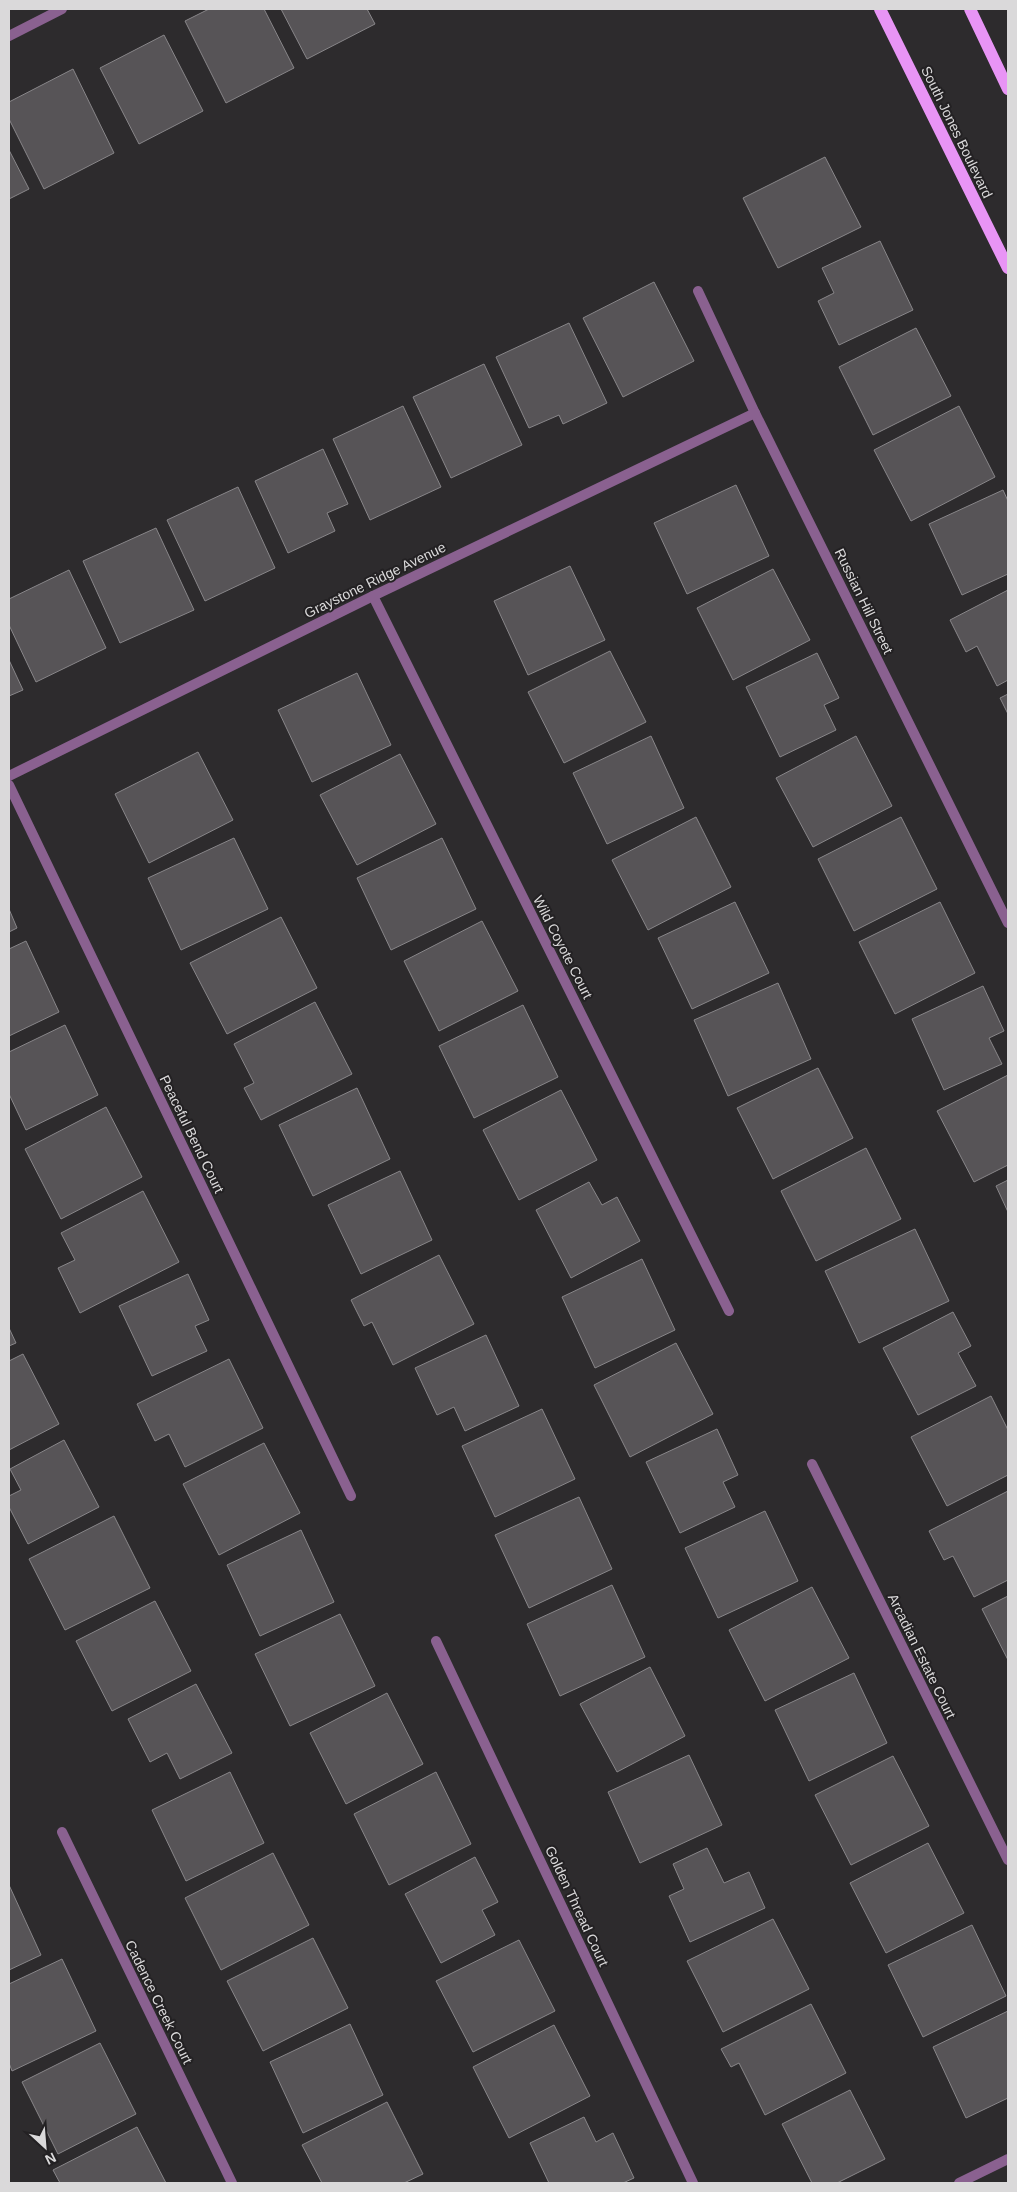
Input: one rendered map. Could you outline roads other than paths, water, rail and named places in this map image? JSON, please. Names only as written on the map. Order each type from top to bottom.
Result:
[{"type":"main road","name":"South Jones Boulevard","points":[[880,9],[1008,268]]},
{"type":"main road","points":[[970,9],[1008,89]]},
{"type":"street","points":[[9,36],[62,9]]},
{"type":"street","name":"Russian Hill Street","points":[[698,291],[755,412],[1008,923]]},
{"type":"street","name":"Graystone Ridge Avenue","points":[[9,776],[373,596],[755,412]]},
{"type":"street","name":"Wild Coyote Court","points":[[373,596],[729,1311]]},
{"type":"street","name":"Peaceful Bend Court","points":[[9,785],[351,1496]]},
{"type":"street","name":"Arcadian Estate Court","points":[[812,1464],[1008,1860]]},
{"type":"street","name":"Golden Thread Court","points":[[436,1641],[693,2183]]},
{"type":"street","name":"Cadence Creek Court","points":[[62,1832],[232,2183]]},
{"type":"street","points":[[959,2183],[1008,2159]]}]
